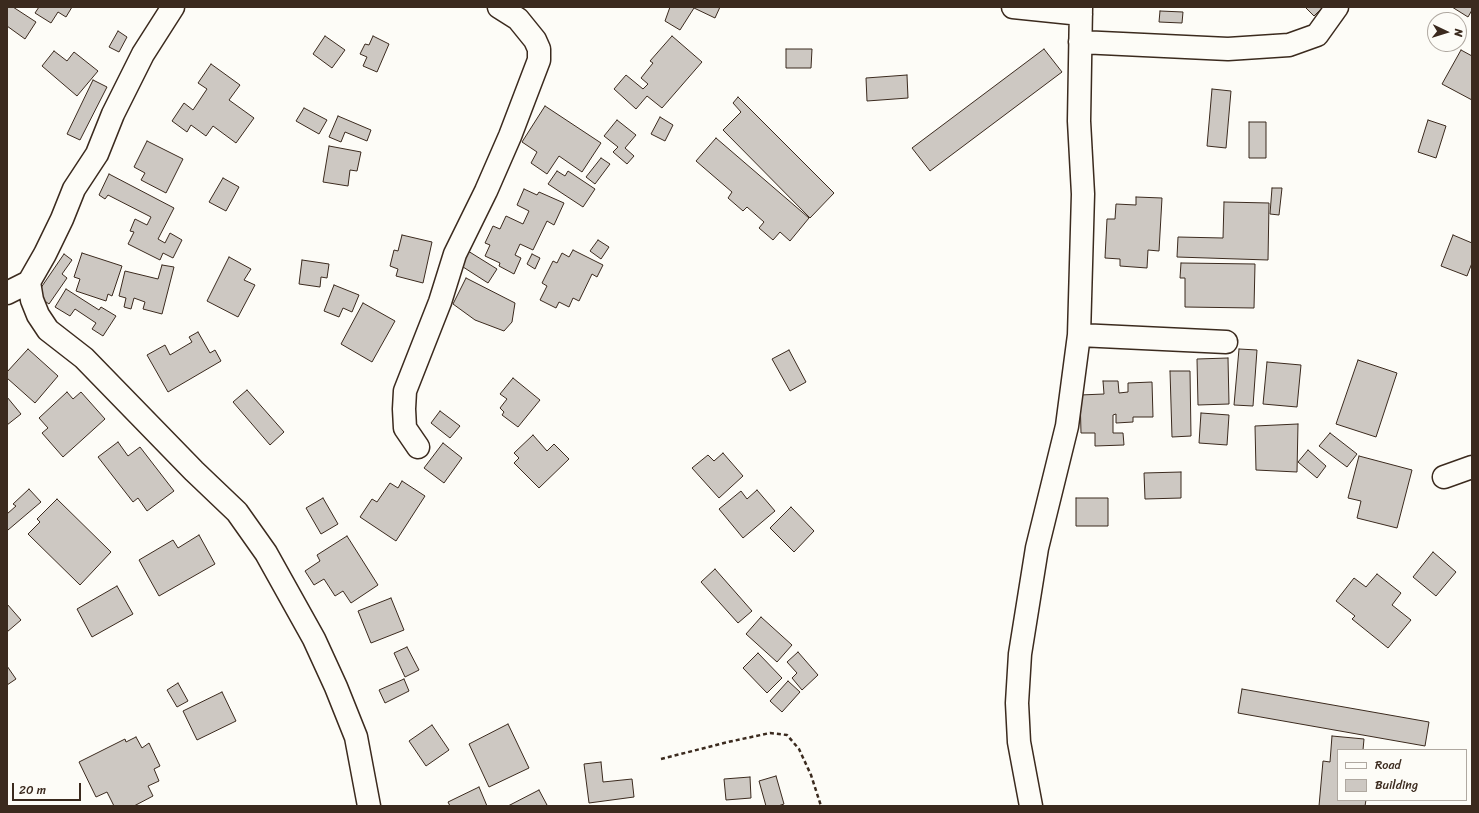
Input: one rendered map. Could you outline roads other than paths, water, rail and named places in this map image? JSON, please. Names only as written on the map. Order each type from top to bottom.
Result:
[{"type":"street","points":[[7,293],[29,282],[56,233],[74,190],[97,154],[113,114],[143,54],[173,7]]},
{"type":"street","points":[[418,447],[405,428],[405,391],[440,302],[455,254],[486,191],[510,136],[539,60],[539,49],[535,40],[518,19],[499,7]]},
{"type":"street","points":[[1013,7],[1081,11],[1080,121],[1083,194],[1079,335],[1067,426],[1037,548],[1020,654],[1017,703],[1019,742],[1031,806]]},
{"type":"street","points":[[1080,42],[1228,49],[1289,45],[1317,35],[1337,7]]},
{"type":"street","points":[[29,282],[32,300],[38,315],[48,330],[84,358],[194,471],[237,512],[266,553],[314,639],[336,687],[356,737],[369,806]]},
{"type":"street","points":[[1079,335],[1226,342]]},
{"type":"street","points":[[1444,477],[1472,467]]}]
